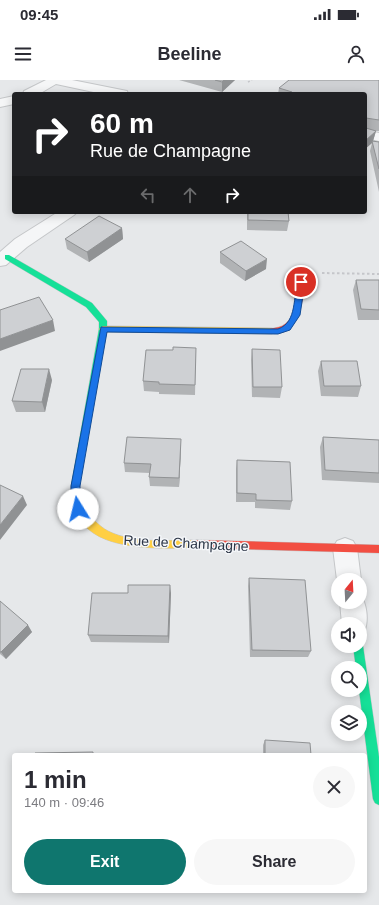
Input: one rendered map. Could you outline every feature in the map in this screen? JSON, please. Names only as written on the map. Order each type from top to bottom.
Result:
[{"type":"street","points":[[33,92],[55,80],[112,92]]},
{"type":"street","points":[[0,103],[12,100]]},
{"type":"street","points":[[367,134],[379,137]]},
{"type":"street","points":[[66,214],[21,244],[3,259],[89,305],[102,321],[103,329],[278,331],[287,328],[296,315],[301,282]]},
{"type":"street","name":"Rue de Champagne","points":[[103,329],[75,486],[75,499],[78,509],[87,522],[100,533],[110,538],[143,543],[379,550]]},
{"type":"street","points":[[345,548],[348,573]]},
{"type":"street","points":[[359,653],[379,799]]},
{"type":"path","points":[[248,82],[252,80]]},
{"type":"path","points":[[301,282],[312,275],[321,273],[379,274]]},
{"type":"building","points":[[289,80],[379,80],[379,120],[367,118],[367,92],[292,92],[279,88]]},
{"type":"building","points":[[367,128],[376,131],[367,139]]},
{"type":"building","points":[[372,141],[379,142],[379,169]]},
{"type":"building","points":[[248,214],[288,214],[289,221],[248,220]]},
{"type":"building","points":[[99,216],[122,228],[87,252],[65,239]]},
{"type":"building","points":[[241,241],[267,259],[246,271],[220,252]]},
{"type":"building","points":[[356,280],[379,280],[379,310],[361,309]]},
{"type":"building","points":[[39,297],[53,320],[0,339],[0,310]]},
{"type":"building","points":[[173,347],[196,348],[195,385],[159,384],[159,382],[143,381],[146,350],[173,350]]},
{"type":"building","points":[[252,349],[280,350],[282,387],[253,387]]},
{"type":"building","points":[[321,361],[357,361],[361,386],[324,386]]},
{"type":"building","points":[[21,369],[49,369],[42,402],[12,401]]},
{"type":"building","points":[[127,437],[181,439],[179,478],[149,477],[151,464],[124,463]]},
{"type":"building","points":[[323,437],[379,440],[379,473],[325,470]]},
{"type":"building","points":[[237,460],[290,462],[292,501],[256,500],[256,494],[237,493]]},
{"type":"building","points":[[0,485],[23,496],[0,525]]},
{"type":"building","points":[[249,578],[305,580],[311,651],[252,650]]},
{"type":"building","points":[[128,585],[170,585],[168,636],[88,635],[92,593],[128,593]]},
{"type":"building","points":[[0,601],[28,625],[1,652],[0,652]]},
{"type":"building","points":[[265,740],[310,743],[311,753],[265,753]]},
{"type":"building","points":[[93,752],[93,753],[35,753]]},
{"type":"traffic: fast","points":[[7,257],[89,305],[103,321],[103,329],[75,486],[76,501],[83,516]]},
{"type":"traffic: fast","points":[[359,653],[379,799]]},
{"type":"traffic: slow","points":[[103,329],[272,331]]},
{"type":"traffic: slow","points":[[83,516],[93,527],[105,534],[120,539],[135,542],[197,544]]},
{"type":"traffic: jam","points":[[272,331],[281,330],[292,321],[298,306],[301,282]]},
{"type":"traffic: jam","points":[[197,544],[379,549]]},
{"type":"route","points":[[78,509],[75,499],[75,486],[103,329],[278,331],[287,328],[293,322],[296,315],[301,282]]}]
